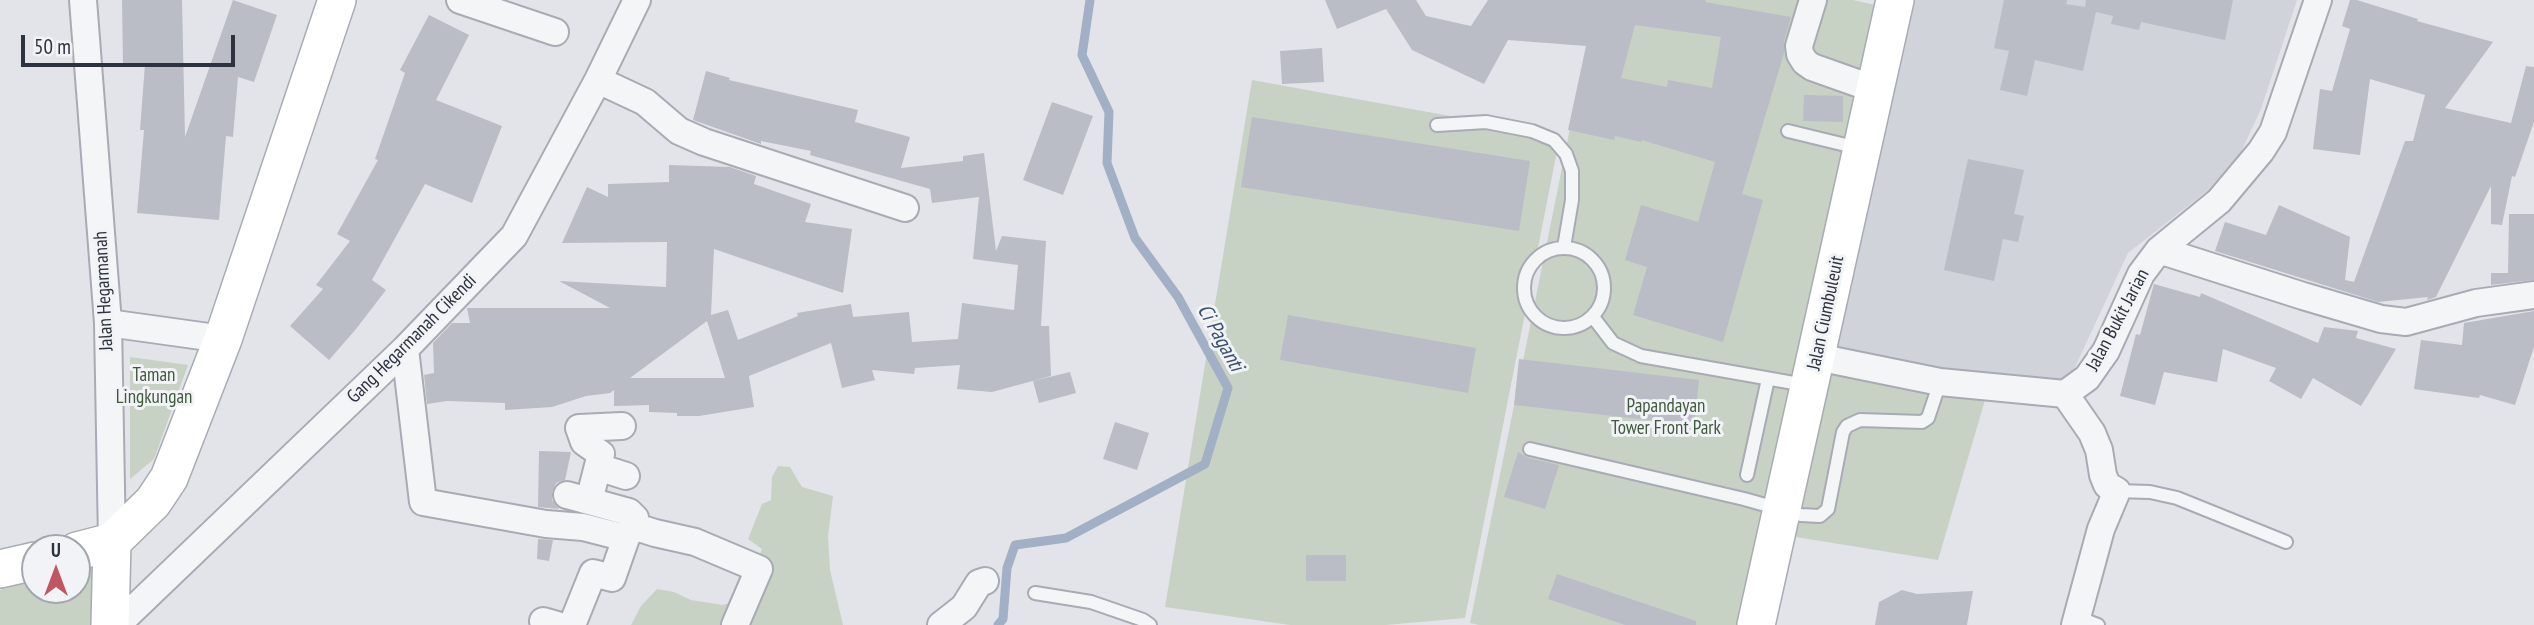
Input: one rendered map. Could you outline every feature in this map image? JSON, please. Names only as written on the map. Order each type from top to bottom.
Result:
[{"type":"street","name":"Jalan Hegarmanah","points":[[83,0],[108,323],[112,542],[110,625]]},
{"type":"street","points":[[91,547],[112,542],[153,502],[169,478],[223,338],[337,0]]},
{"type":"street","points":[[460,0],[555,32]]},
{"type":"street","name":"Gang Hegarmanah Cikendi","points":[[117,625],[405,349],[514,236],[598,80],[637,0]]},
{"type":"street","points":[[1813,0],[1800,46],[1800,54],[1805,62],[1812,67],[1874,89]]},
{"type":"street","name":"Jalan Bukit Jarian","points":[[2064,394],[2087,378],[2106,351],[2141,274],[2159,250],[2219,201],[2262,151],[2273,132],[2318,0]]},
{"type":"street","name":"Jalan Ciumbuleuit","points":[[1756,625],[1862,149],[1890,1]]},
{"type":"street","points":[[598,80],[645,102],[679,131],[704,142],[905,208]]},
{"type":"street","points":[[2159,250],[2381,319],[2406,322],[2476,303],[2534,295]]},
{"type":"street","points":[[108,323],[223,338]]},
{"type":"street","points":[[405,349],[422,502],[546,524],[655,533],[695,542],[759,569],[735,625]]},
{"type":"street","points":[[1813,371],[2064,394],[2092,433],[2107,485],[2117,491],[2101,529],[2083,622]]},
{"type":"street","points":[[572,625],[593,573],[612,578],[635,517],[629,512],[578,498],[598,467],[601,454],[584,442],[579,429],[622,426]]},
{"type":"street","points":[[598,467],[626,476]]},
{"type":"street","points":[[0,569],[21,564]]},
{"type":"street","points":[[941,625],[964,607],[979,583],[985,580]]},
{"type":"lane","points":[[1437,125],[1486,122],[1532,131],[1554,140],[1566,154],[1572,171],[1572,200],[1564,247]]},
{"type":"lane","points":[[1788,131],[1862,149]]},
{"type":"lane","points":[[1564,247],[1580,250],[1593,259],[1602,273],[1605,288],[1602,303],[1593,317],[1580,326],[1564,328],[1548,325],[1535,317],[1526,303],[1523,288],[1526,272],[1535,259],[1549,250],[1564,247]]},
{"type":"lane","points":[[1593,317],[1613,343],[1641,356],[1768,379],[1813,371]]},
{"type":"lane","points":[[1747,475],[1768,379]]},
{"type":"lane","points":[[1530,449],[1801,515],[1825,514],[1843,432],[1847,426],[1860,420],[1922,422],[1928,418],[1940,382]]},
{"type":"lane","points":[[2117,491],[2150,492],[2177,498],[2286,542]]},
{"type":"lane","points":[[1035,593],[1091,602],[1150,625]]},
{"type":"shaded area","points":[[1906,0],[2297,0],[2261,109],[2240,154],[2207,191],[2128,253],[2070,378],[2049,390],[1824,353]]},
{"type":"green space","name":"Papandayan Tower Front Park","points":[[1596,0],[1853,0],[1885,7],[1809,365],[1985,400],[1938,560],[1765,532],[1746,625],[1470,623]]},
{"type":"green space","points":[[1252,80],[1560,136],[1465,618],[1386,625],[1290,625],[1165,607]]},
{"type":"green space","name":"Taman Lingkungan","points":[[130,357],[188,365],[154,459],[130,479]]},
{"type":"green space","points":[[778,466],[790,467],[802,487],[833,496],[828,536],[830,570],[843,625],[631,625],[641,606],[657,589],[674,592],[691,600],[723,605],[741,599],[762,549],[748,539],[762,504],[771,500],[772,477]]},
{"type":"green space","points":[[94,563],[91,625],[0,625],[0,590],[21,584],[21,604],[91,604],[91,564]]},
{"type":"building","points":[[122,0],[182,0],[185,137],[233,0],[277,15],[254,82],[238,77],[233,137],[226,136],[219,220],[137,213],[144,130],[140,130],[145,64],[123,64]]},
{"type":"building","points":[[1325,0],[1416,0],[1426,16],[1471,26],[1488,0],[1706,0],[1705,2],[1791,17],[1784,41],[1784,53],[1742,194],[1763,200],[1723,342],[1633,315],[1647,267],[1625,260],[1641,205],[1698,222],[1715,162],[1642,140],[1641,142],[1615,136],[1614,140],[1568,130],[1586,46],[1508,40],[1484,84],[1412,50],[1386,9],[1337,29]],"holes":[[[1635,25],[1721,37],[1712,88],[1668,80],[1667,87],[1621,78]]]},
{"type":"building","points":[[2004,0],[2067,0],[2066,4],[2085,7],[2086,0],[2233,0],[2225,40],[2141,22],[2139,30],[2111,24],[2113,16],[2096,12],[2083,71],[2035,60],[2027,96],[2000,90],[2009,51],[1994,48]]},
{"type":"building","points":[[2350,0],[2493,42],[2445,108],[2511,123],[2526,66],[2534,67],[2534,122],[2515,177],[2512,176],[2502,225],[2491,224],[2491,186],[2436,297],[2427,300],[2428,297],[2378,302],[2215,251],[2225,222],[2266,235],[2279,205],[2350,237],[2345,280],[2354,282],[2405,141],[2413,141],[2425,95],[2370,79],[2360,155],[2313,149],[2320,89],[2332,91],[2350,29],[2342,26]]},
{"type":"building","points":[[429,15],[469,35],[436,100],[502,126],[472,203],[425,184],[372,280],[386,290],[329,360],[290,326],[323,289],[316,285],[350,241],[337,234],[378,160],[375,159],[405,73],[400,70]]},
{"type":"building","points":[[1322,48],[1324,82],[1282,84],[1280,51]]},
{"type":"building","points":[[706,71],[730,78],[729,80],[858,110],[855,122],[910,137],[901,168],[963,161],[963,156],[984,153],[996,251],[1002,236],[1046,241],[1041,326],[1049,326],[1051,376],[992,392],[957,389],[960,365],[915,368],[914,374],[872,370],[875,380],[842,388],[831,343],[749,376],[754,407],[699,416],[649,412],[649,405],[614,406],[614,390],[552,407],[505,410],[505,403],[447,401],[427,404],[424,375],[434,373],[433,343],[452,323],[470,323],[467,308],[610,308],[559,281],[666,287],[667,242],[562,243],[587,187],[608,197],[608,184],[669,182],[669,165],[730,167],[756,176],[754,184],[811,204],[805,222],[852,229],[843,293],[714,249],[711,315],[728,310],[738,340],[798,316],[797,313],[851,304],[853,317],[909,312],[912,342],[958,339],[962,303],[1014,310],[1018,265],[973,259],[979,197],[932,203],[930,189],[810,155],[811,151],[761,141],[761,144],[693,120]],"holes":[[[707,321],[725,378],[630,378]]]},
{"type":"building","points":[[1804,95],[1843,96],[1843,122],[1803,121]]},
{"type":"building","points":[[1052,102],[1093,116],[1063,195],[1023,180]]},
{"type":"building","points":[[1252,117],[1530,161],[1519,231],[1241,187]]},
{"type":"building","points":[[1968,159],[2024,170],[2014,214],[2024,216],[2018,242],[2003,239],[1994,281],[1944,270]]},
{"type":"building","points":[[2509,214],[2534,214],[2534,280],[2491,285],[2491,273],[2508,273]]},
{"type":"building","points":[[2154,284],[2200,297],[2201,293],[2318,343],[2324,327],[2358,331],[2356,338],[2396,349],[2361,406],[2313,378],[2301,399],[2269,381],[2276,368],[2223,349],[2217,382],[2164,372],[2155,405],[2120,396],[2136,334],[2140,335]]},
{"type":"building","points":[[2534,311],[2534,347],[2515,405],[2480,395],[2479,398],[2414,389],[2421,340],[2462,345],[2464,323]]},
{"type":"building","points":[[1288,315],[1476,348],[1468,393],[1280,360]]},
{"type":"building","points":[[1519,359],[1699,380],[1694,425],[1514,405]]},
{"type":"building","points":[[1070,372],[1076,393],[1039,403],[1033,381]]},
{"type":"building","points":[[1115,422],[1149,433],[1137,470],[1103,459]]},
{"type":"building","points":[[539,451],[571,452],[565,480],[556,483],[552,492],[552,500],[559,509],[538,507]]},
{"type":"building","points":[[1518,452],[1528,458],[1559,465],[1545,509],[1504,497]]},
{"type":"building","points":[[538,539],[553,540],[549,561],[537,559]]},
{"type":"building","points":[[1306,555],[1346,555],[1346,581],[1306,581]]},
{"type":"building","points":[[1557,574],[1696,621],[1696,625],[1625,625],[1548,599]]},
{"type":"building","points":[[1902,590],[1917,594],[1973,591],[1967,625],[1875,625],[1879,602]]},
{"type":"waterway","name":"Ci Paganti","points":[[998,625],[1003,619],[1007,568],[1015,545],[1066,538],[1205,464],[1228,388],[1178,297],[1135,238],[1107,163],[1109,112],[1082,55],[1090,0]]}]
